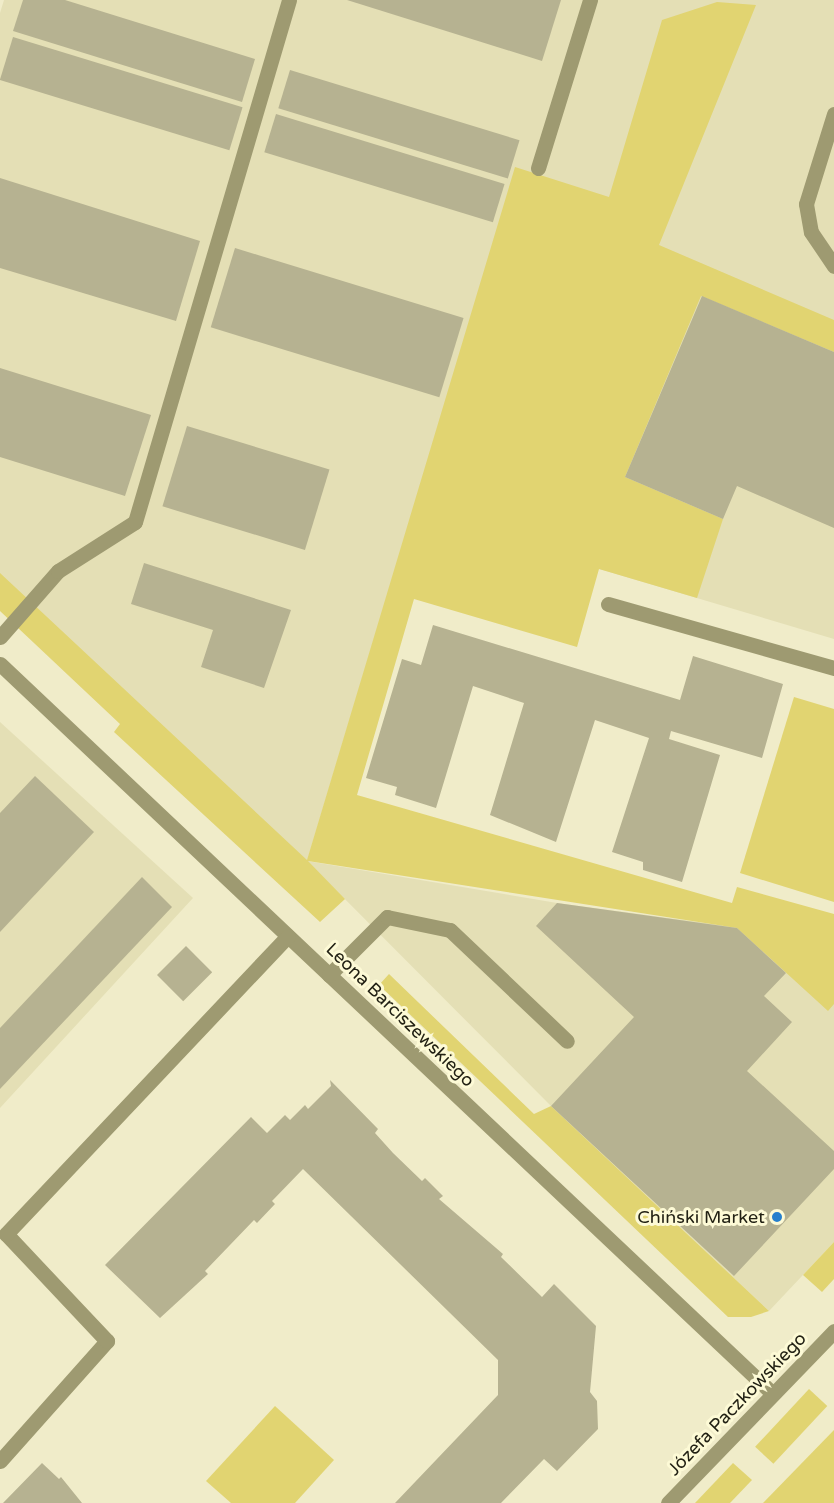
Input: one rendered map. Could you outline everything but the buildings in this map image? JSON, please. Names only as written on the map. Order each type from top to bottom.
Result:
[{"type":"street","points":[[0,637],[58,571],[135,522],[289,0]]},
{"type":"street","points":[[538,168],[590,0]]},
{"type":"street","points":[[834,114],[806,204],[811,232],[834,266]]},
{"type":"street","points":[[608,604],[834,668]]},
{"type":"street","name":"Leona Barciszewskiego","points":[[0,664],[773,1394]]},
{"type":"street","points":[[329,975],[387,917],[450,930],[567,1041]]},
{"type":"street","points":[[0,1461],[107,1341],[3,1231],[288,936]]},
{"type":"street","name":"Józefa Paczkowskiego","points":[[668,1503],[834,1332]]},
{"type":"shaded area","points":[[4,0],[834,0],[834,639],[412,513],[307,861],[0,574],[0,13]]},
{"type":"shaded area","points":[[717,2],[756,5],[659,245],[834,320],[834,352],[701,296],[625,477],[723,519],[697,598],[599,569],[577,647],[414,599],[357,795],[732,903],[737,887],[834,914],[834,1004],[828,1011],[737,928],[308,861],[345,899],[320,922],[114,732],[120,724],[0,611],[0,573],[307,860],[515,167],[609,197],[662,20]]},
{"type":"shaded area","points":[[794,697],[834,709],[834,902],[740,873]]},
{"type":"shaded area","points":[[0,722],[193,898],[0,1108]]},
{"type":"shaded area","points":[[307,861],[557,903],[834,940],[834,1242],[769,1311],[551,1106]]},
{"type":"shaded area","points":[[389,974],[534,1114],[551,1106],[769,1311],[751,1317],[728,1317],[379,985]]},
{"type":"shaded area","points":[[834,1242],[834,1279],[822,1292],[803,1275]]},
{"type":"shaded area","points":[[809,1389],[827,1406],[773,1464],[755,1447]]},
{"type":"shaded area","points":[[275,1406],[334,1460],[295,1503],[231,1503],[206,1481]]},
{"type":"shaded area","points":[[834,1430],[834,1503],[763,1503]]},
{"type":"shaded area","points":[[733,1463],[752,1480],[730,1503],[695,1503]]},
{"type":"place","name":"Chiński Market","points":[[777,1217]]}]
